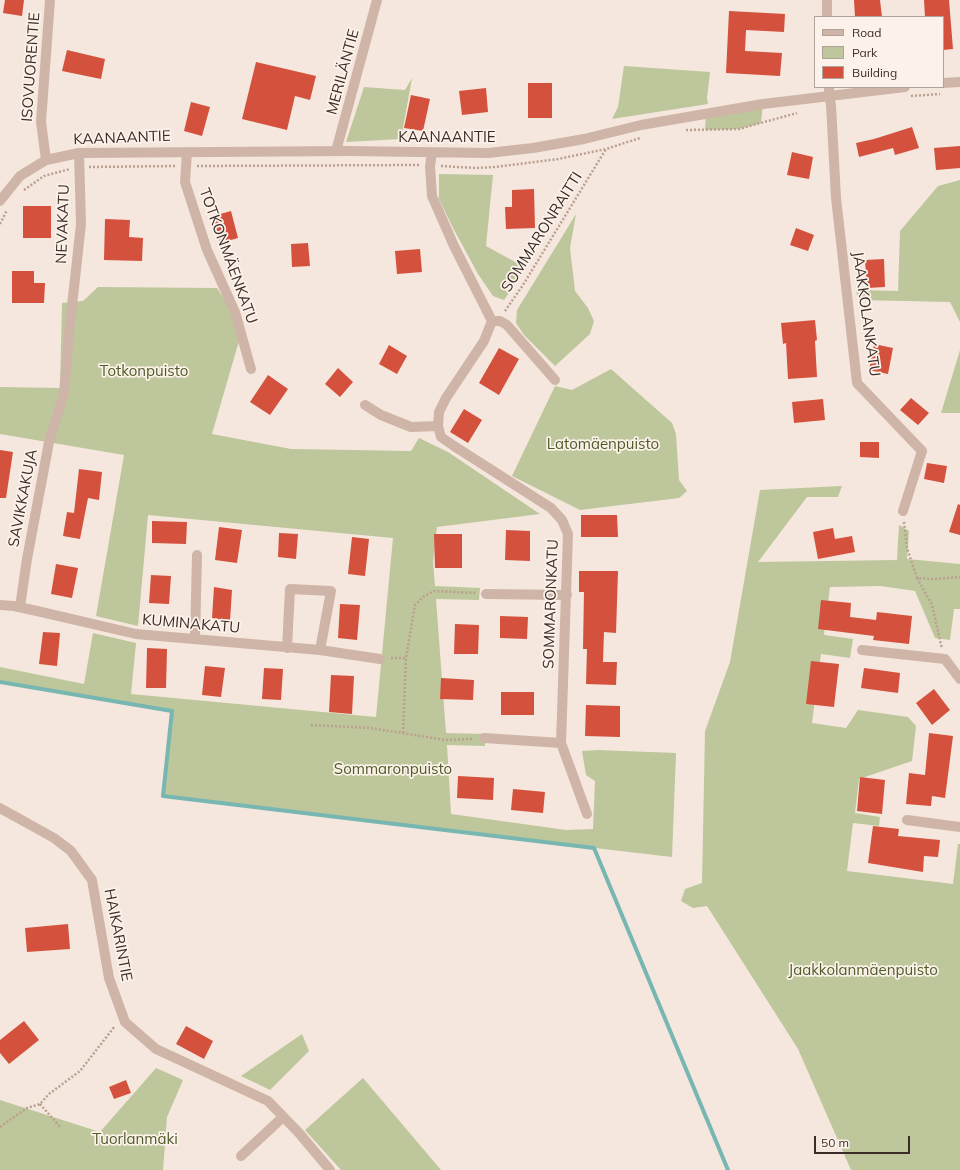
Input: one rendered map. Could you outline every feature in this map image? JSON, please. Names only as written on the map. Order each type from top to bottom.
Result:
[{"type":"street","name":"ISOVUORENTIE","points":[[46,160],[41,122],[50,0]]},
{"type":"street","name":"MERILÄNTIE","points":[[336,151],[377,0]]},
{"type":"street","points":[[827,0],[827,16]]},
{"type":"street","points":[[944,83],[960,82]]},
{"type":"street","name":"KAANAANTIE","points":[[0,200],[20,176],[46,160],[79,153],[336,151],[488,153],[533,148],[584,139],[641,126],[829,92],[890,88]]},
{"type":"street","name":"JAAKKOLANKATU","points":[[829,92],[836,198],[858,383],[922,451],[903,511]]},
{"type":"street","name":"TOTKONMÄENKATU","points":[[187,152],[185,182],[207,250],[235,312],[251,369]]},
{"type":"street","name":"NEVAKATU","points":[[50,442],[64,392],[80,224],[79,153]]},
{"type":"street","points":[[365,404],[381,415],[411,427],[438,426],[439,412],[446,398],[484,341],[492,321],[454,246],[432,196],[430,166],[432,153]]},
{"type":"street","points":[[492,321],[500,321],[507,325],[555,380]]},
{"type":"street","name":"SOMMARONKATU","points":[[438,426],[441,437],[445,440],[551,508],[562,520],[568,534],[561,743]]},
{"type":"street","name":"SAVIKKAKUJA","points":[[20,607],[27,560],[50,442]]},
{"type":"street","points":[[194,639],[197,555]]},
{"type":"street","points":[[287,648],[290,589],[331,591],[320,650]]},
{"type":"street","points":[[486,594],[567,595]]},
{"type":"street","name":"KUMINAKATU","points":[[0,605],[20,607],[136,634],[320,650],[380,659]]},
{"type":"street","points":[[862,650],[944,659],[960,679]]},
{"type":"street","points":[[484,738],[561,743],[587,814]]},
{"type":"street","name":"HAIKARINTIE","points":[[0,808],[54,838],[71,852],[92,880],[109,978],[125,1022],[156,1049],[268,1101],[330,1170]]},
{"type":"street","points":[[907,820],[960,827]]},
{"type":"street","points":[[241,1156],[283,1117]]},
{"type":"path","name":"SOMMARONRAITTI","points":[[492,321],[502,315],[523,286],[606,149]]},
{"type":"path","points":[[903,511],[907,548],[917,578],[932,605],[944,659]]},
{"type":"path","points":[[917,578],[933,579],[960,577]]},
{"type":"path","points":[[403,733],[406,658],[415,605],[423,597],[434,591],[486,594]]},
{"type":"path","points":[[380,659],[406,658]]},
{"type":"path","points":[[311,725],[370,728],[445,740],[484,738]]},
{"type":"path","points":[[113,1019],[115,1026],[120,1032]]},
{"type":"path","points":[[0,1127],[27,1108],[40,1104],[50,1094],[80,1071],[115,1026]]},
{"type":"path","points":[[40,1104],[61,1128]]},
{"type":"green space","points":[[624,66],[710,72],[707,98],[708,104],[612,119],[618,107]]},
{"type":"green space","points":[[412,78],[401,139],[346,142],[364,87],[405,90]]},
{"type":"green space","points":[[763,104],[761,123],[739,129],[705,130],[706,114]]},
{"type":"green space","points":[[439,174],[493,175],[486,246],[526,268],[504,300],[493,296],[478,274],[453,228],[439,199]]},
{"type":"green space","points":[[960,180],[960,322],[950,302],[858,300],[856,290],[898,291],[900,231],[938,186]]},
{"type":"green space","points":[[576,214],[570,248],[575,291],[588,308],[594,321],[590,334],[555,366],[524,335],[516,323],[517,310]]},
{"type":"green space","points":[[98,287],[217,288],[232,311],[241,334],[212,434],[291,449],[411,451],[419,438],[448,452],[540,514],[437,527],[433,561],[435,586],[480,588],[479,600],[436,599],[446,733],[485,734],[485,746],[447,745],[451,814],[566,830],[593,829],[595,781],[586,775],[582,751],[598,750],[676,753],[672,857],[163,796],[172,711],[0,682],[0,667],[84,684],[93,633],[136,643],[131,694],[376,717],[393,538],[148,515],[138,626],[96,616],[124,455],[0,434],[0,387],[60,388],[62,303],[83,301]]},
{"type":"green space","points":[[960,350],[960,413],[941,413]]},
{"type":"green space","name":"Latomäenpuisto","points":[[611,369],[672,423],[676,434],[679,480],[687,491],[679,498],[580,510],[512,476],[555,386],[572,390]]},
{"type":"green space","name":"Jaakkolanmäenpuisto","points":[[842,486],[838,497],[807,497],[758,562],[897,560],[899,525],[909,531],[907,559],[960,564],[960,609],[954,609],[950,640],[935,638],[915,591],[881,586],[830,587],[824,635],[853,639],[850,658],[821,654],[812,723],[846,728],[858,710],[908,717],[916,726],[912,761],[859,779],[855,813],[880,817],[879,826],[853,823],[847,871],[953,884],[958,844],[960,844],[960,1170],[851,1170],[798,1049],[707,906],[693,908],[681,901],[685,889],[702,883],[705,731],[730,662],[760,490]]},
{"type":"green space","points":[[302,1034],[309,1051],[270,1090],[241,1076]]},
{"type":"green space","name":"Tuorlanmäki","points":[[156,1068],[183,1080],[167,1117],[163,1170],[0,1170],[0,1100],[100,1132]]},
{"type":"green space","points":[[363,1078],[441,1170],[341,1170],[305,1130]]},
{"type":"building","points":[[5,0],[24,0],[22,16],[3,13]]},
{"type":"building","points":[[854,0],[880,0],[882,16],[855,16]]},
{"type":"building","points":[[924,0],[949,0],[953,49],[944,50],[944,16],[925,16]]},
{"type":"building","points":[[729,11],[785,14],[784,32],[746,30],[745,51],[782,53],[780,76],[726,73]]},
{"type":"building","points":[[67,50],[105,59],[101,79],[62,71]]},
{"type":"building","points":[[256,62],[316,76],[310,100],[295,96],[287,130],[242,119]]},
{"type":"building","points":[[528,83],[552,83],[552,118],[528,118]]},
{"type":"building","points":[[486,88],[488,112],[462,115],[459,91]]},
{"type":"building","points":[[411,95],[430,99],[423,131],[404,128]]},
{"type":"building","points":[[191,102],[210,107],[202,136],[184,131]]},
{"type":"building","points":[[912,127],[919,148],[895,155],[893,148],[859,157],[856,143]]},
{"type":"building","points":[[960,146],[960,168],[936,170],[934,148]]},
{"type":"building","points":[[792,152],[813,157],[809,179],[787,175]]},
{"type":"building","points":[[534,189],[535,228],[506,229],[505,207],[512,207],[512,190]]},
{"type":"building","points":[[23,206],[51,206],[51,238],[23,238]]},
{"type":"building","points":[[231,211],[238,238],[220,243],[213,216]]},
{"type":"building","points":[[105,219],[130,220],[129,237],[143,238],[142,261],[104,260]]},
{"type":"building","points":[[796,228],[814,235],[808,251],[790,245]]},
{"type":"building","points":[[308,243],[310,266],[292,267],[291,244]]},
{"type":"building","points":[[420,249],[422,272],[397,274],[395,251]]},
{"type":"building","points":[[884,259],[885,287],[867,288],[865,260]]},
{"type":"building","points":[[12,271],[34,271],[34,283],[45,283],[44,303],[12,303]]},
{"type":"building","points":[[815,320],[817,340],[815,341],[817,377],[788,379],[786,343],[783,344],[781,323]]},
{"type":"building","points":[[874,344],[893,348],[888,374],[869,370]]},
{"type":"building","points":[[389,345],[407,356],[397,374],[379,364]]},
{"type":"building","points":[[499,348],[519,359],[499,395],[479,383]]},
{"type":"building","points":[[338,368],[353,382],[340,397],[325,384]]},
{"type":"building","points":[[268,375],[288,389],[270,415],[250,402]]},
{"type":"building","points":[[911,398],[929,413],[918,425],[900,410]]},
{"type":"building","points":[[823,399],[825,420],[794,423],[792,402]]},
{"type":"building","points":[[464,409],[482,420],[468,443],[450,432]]},
{"type":"building","points":[[860,442],[879,442],[879,458],[860,457]]},
{"type":"building","points":[[0,450],[13,452],[6,498],[0,498]]},
{"type":"building","points":[[927,463],[947,466],[944,483],[924,479]]},
{"type":"building","points":[[79,469],[102,472],[99,500],[88,498],[80,539],[63,536],[67,512],[74,513]]},
{"type":"building","points":[[958,504],[960,505],[960,535],[949,532]]},
{"type":"building","points":[[581,515],[617,515],[618,537],[581,537]]},
{"type":"building","points":[[152,521],[187,522],[186,544],[152,543]]},
{"type":"building","points":[[219,527],[242,530],[237,563],[215,560]]},
{"type":"building","points":[[833,528],[835,539],[852,536],[855,552],[818,559],[813,532]]},
{"type":"building","points":[[506,530],[530,531],[530,561],[505,560]]},
{"type":"building","points":[[279,533],[298,534],[296,559],[278,557]]},
{"type":"building","points":[[434,534],[462,534],[462,568],[435,568]]},
{"type":"building","points":[[352,537],[369,539],[365,576],[348,574]]},
{"type":"building","points":[[56,564],[78,568],[72,598],[51,594]]},
{"type":"building","points":[[579,571],[618,571],[616,633],[604,632],[603,662],[617,662],[616,685],[586,684],[587,649],[583,649],[584,592],[579,592]]},
{"type":"building","points":[[151,575],[171,576],[169,604],[149,603]]},
{"type":"building","points":[[214,587],[232,590],[230,621],[212,618]]},
{"type":"building","points":[[821,600],[851,603],[850,617],[876,620],[877,612],[912,616],[909,644],[873,640],[874,636],[818,629]]},
{"type":"building","points":[[340,604],[360,605],[357,640],[338,638]]},
{"type":"building","points":[[500,616],[528,617],[527,639],[500,638]]},
{"type":"building","points":[[455,624],[479,625],[478,654],[454,654]]},
{"type":"building","points":[[43,632],[60,633],[57,666],[39,664]]},
{"type":"building","points":[[147,648],[167,649],[166,688],[146,688]]},
{"type":"building","points":[[811,661],[839,664],[834,707],[806,704]]},
{"type":"building","points":[[205,666],[225,668],[221,697],[202,695]]},
{"type":"building","points":[[264,668],[283,669],[281,700],[262,699]]},
{"type":"building","points":[[864,668],[900,673],[898,693],[861,688]]},
{"type":"building","points":[[331,675],[354,676],[352,714],[329,712]]},
{"type":"building","points":[[441,678],[474,680],[473,700],[440,699]]},
{"type":"building","points":[[934,689],[950,710],[932,725],[916,703]]},
{"type":"building","points":[[501,692],[534,692],[534,715],[501,715]]},
{"type":"building","points":[[586,705],[620,706],[620,737],[585,736]]},
{"type":"building","points":[[929,733],[953,736],[945,798],[932,796],[931,806],[906,804],[909,773],[925,775]]},
{"type":"building","points":[[458,776],[494,778],[493,800],[457,798]]},
{"type":"building","points":[[860,777],[885,780],[882,814],[857,811]]},
{"type":"building","points":[[513,789],[545,792],[543,813],[511,810]]},
{"type":"building","points":[[873,826],[899,829],[898,836],[940,840],[938,857],[924,856],[923,872],[868,863]]},
{"type":"building","points":[[68,924],[70,949],[27,952],[25,928]]},
{"type":"building","points":[[24,1021],[39,1040],[9,1064],[0,1053],[0,1040]]},
{"type":"building","points":[[186,1026],[213,1041],[204,1059],[176,1044]]},
{"type":"building","points":[[126,1080],[131,1093],[114,1099],[109,1087]]},
{"type":"waterway","points":[[0,682],[172,711],[163,796],[594,848],[728,1170]]},
{"type":"park label","name":"Totkonpuisto","points":[[144,371]]},
{"type":"park label","name":"Sommaronpuisto","points":[[393,769]]}]
